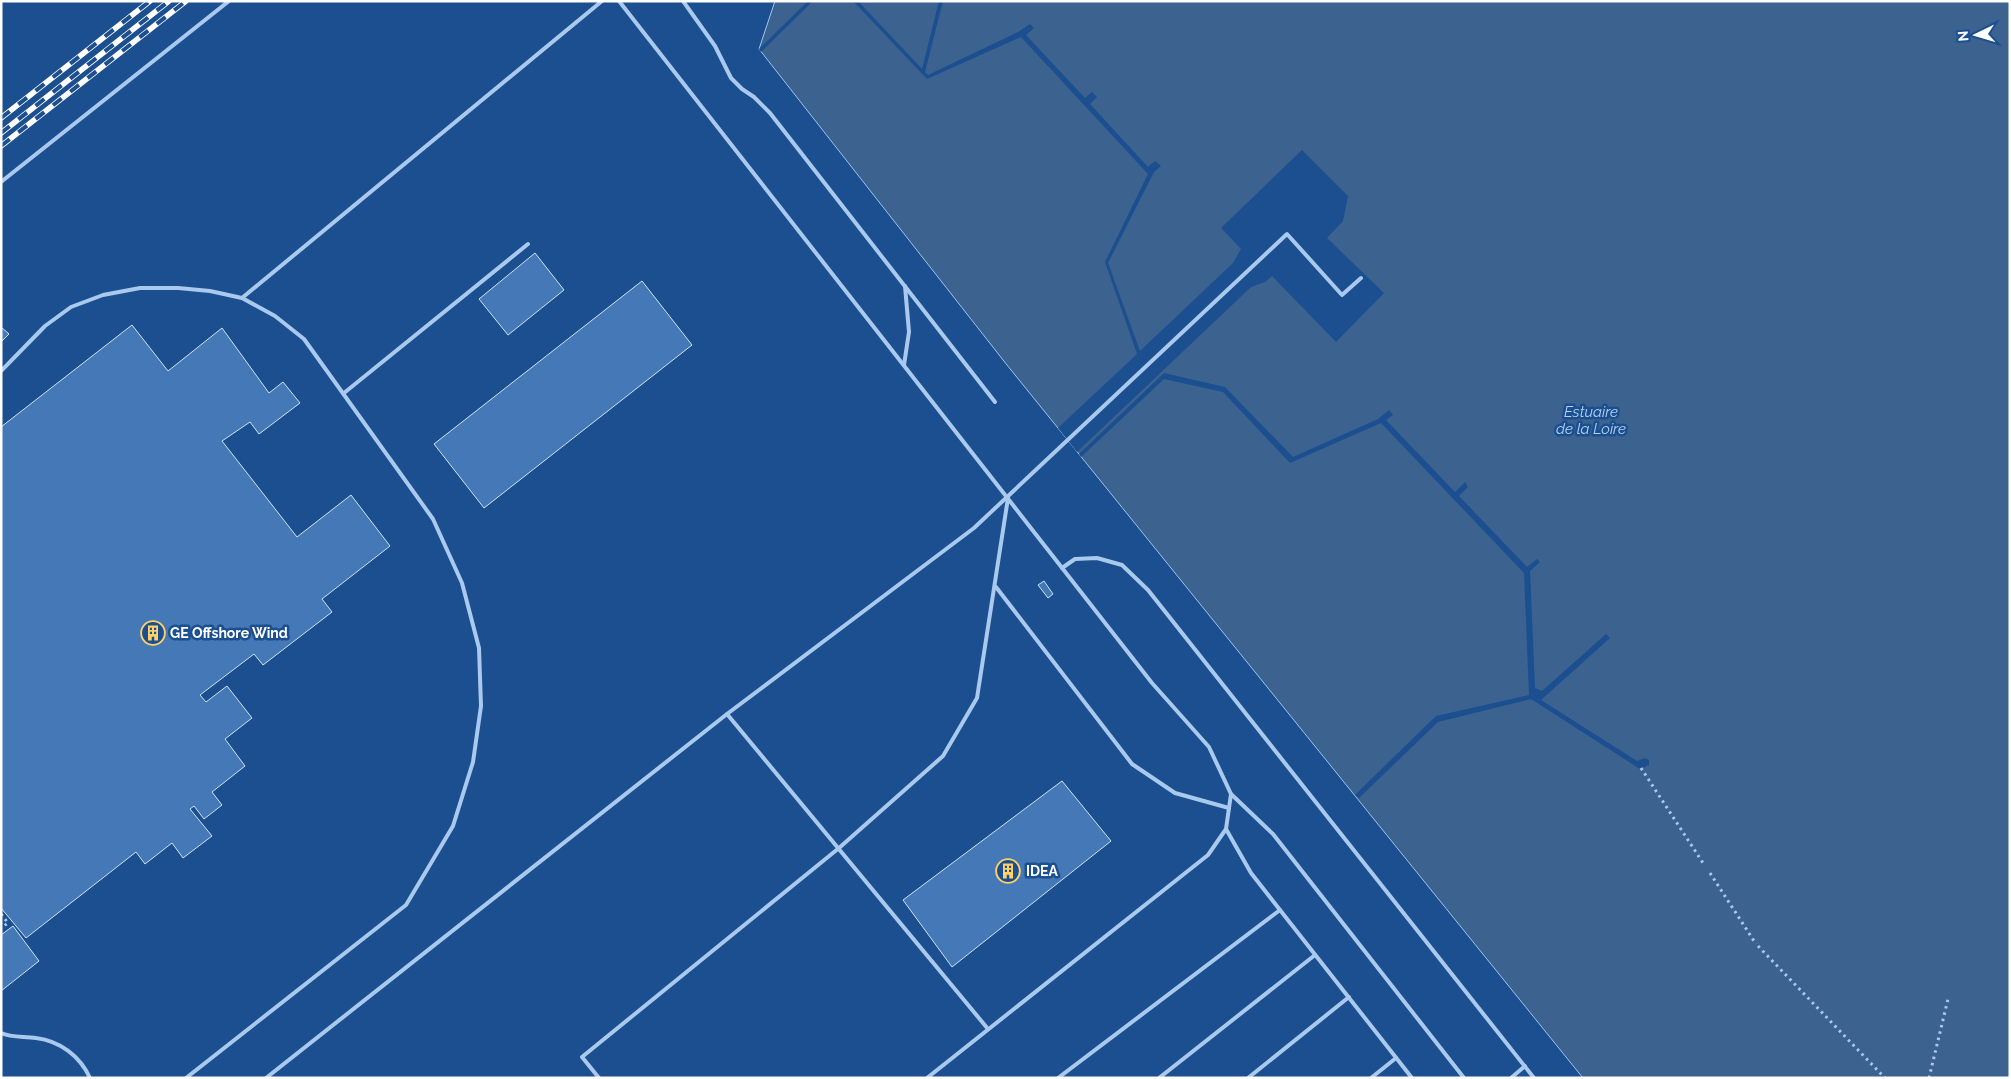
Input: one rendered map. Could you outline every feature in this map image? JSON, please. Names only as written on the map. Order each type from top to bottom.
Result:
[{"type":"lane","points":[[1,182],[229,1]]},
{"type":"lane","points":[[242,298],[602,1]]},
{"type":"lane","points":[[618,1],[1152,683],[1209,747],[1232,794],[1273,834],[1464,1078]]},
{"type":"lane","points":[[683,1],[715,46],[731,78],[770,113],[995,402]]},
{"type":"lane","points":[[266,1078],[727,714],[974,528],[1287,234],[1342,294],[1361,278]]},
{"type":"lane","points":[[344,393],[528,244]]},
{"type":"lane","points":[[904,364],[909,332],[905,286]]},
{"type":"lane","points":[[1,371],[45,326],[71,307],[104,295],[140,288],[178,288],[210,291],[242,298],[275,316],[304,339],[434,519],[462,583],[479,648],[481,706],[473,762],[453,826],[406,905],[186,1078]]},
{"type":"lane","points":[[599,1078],[582,1057],[839,848],[943,756],[977,698],[996,587],[1008,498]]},
{"type":"lane","points":[[1062,568],[1075,559],[1097,558],[1122,565],[1148,590],[1534,1078]]},
{"type":"lane","points":[[996,587],[1132,764],[1174,794],[1229,808]]},
{"type":"lane","points":[[727,714],[988,1029]]},
{"type":"lane","points":[[927,1078],[1208,855],[1226,829],[1232,794]]},
{"type":"lane","points":[[1226,829],[1251,873],[1412,1078]]},
{"type":"lane","points":[[1058,1078],[1280,910]]},
{"type":"lane","points":[[1158,1078],[1316,955]]},
{"type":"lane","points":[[1248,1078],[1349,998]]},
{"type":"lane","points":[[1,1033],[7,1036],[38,1038],[62,1046],[84,1064],[90,1078]]},
{"type":"lane","points":[[1371,1078],[1396,1058]]},
{"type":"lane","points":[[1511,1078],[1525,1066]]},
{"type":"lane","points":[[272,1073],[277,1078]]},
{"type":"path","points":[[1641,768],[1705,866]]},
{"type":"path","points":[[1710,873],[1757,945],[1885,1078]]},
{"type":"path","points":[[1,914],[8,923],[1,928]]},
{"type":"path","points":[[1929,1078],[1948,999]]},
{"type":"water","name":"Estuaire de la Loire","points":[[775,1],[2010,1],[2010,1078],[1583,1078],[1007,365],[759,49]]},
{"type":"pier","points":[[808,1],[813,1],[761,52],[759,49]]},
{"type":"pier","points":[[853,1],[858,1],[922,69],[939,1],[943,1],[925,72],[928,75],[1018,32],[1030,24],[1034,28],[1026,35],[1085,98],[1092,92],[1097,97],[1090,104],[1148,167],[1155,161],[1161,166],[1154,172],[1108,263],[1140,351],[1233,263],[1241,249],[1221,228],[1302,150],[1348,196],[1343,221],[1327,238],[1384,293],[1336,342],[1272,276],[1265,282],[1251,287],[1077,452],[1058,428],[1137,354],[1105,262],[1148,174],[1021,37],[927,79]]},
{"type":"pier","points":[[1164,373],[1225,387],[1293,457],[1378,419],[1389,410],[1393,415],[1386,420],[1455,492],[1465,482],[1468,487],[1459,496],[1527,567],[1537,559],[1540,562],[1530,571],[1535,688],[1542,691],[1606,634],[1610,638],[1541,700],[1637,761],[1645,758],[1649,760],[1649,765],[1640,769],[1531,699],[1438,722],[1359,798],[1355,795],[1436,716],[1529,695],[1524,573],[1381,423],[1290,463],[1223,392],[1164,379],[1081,457],[1079,454]]},
{"type":"building","points":[[535,253],[564,290],[508,335],[479,299]]},
{"type":"building","points":[[642,281],[692,345],[484,508],[434,444]]},
{"type":"building","name":"GE Offshore Wind","points":[[132,325],[168,371],[222,328],[269,393],[283,382],[300,403],[259,434],[250,422],[222,441],[297,537],[351,495],[390,546],[322,599],[332,612],[263,665],[254,654],[200,695],[206,702],[227,686],[252,718],[225,739],[245,766],[212,792],[222,805],[204,819],[194,806],[190,809],[212,836],[183,858],[172,843],[145,864],[136,852],[26,938],[1,908],[1,427]]},
{"type":"building","points":[[1,327],[9,334],[1,342]]},
{"type":"building","points":[[1044,581],[1053,594],[1048,598],[1038,585]]},
{"type":"building","name":"IDEA","points":[[1062,781],[1111,841],[952,967],[903,900]]},
{"type":"building","points":[[13,926],[39,961],[1,991],[1,935]]},
{"type":"railway","points":[[1,118],[150,1]]},
{"type":"railway","points":[[1,133],[169,1]]},
{"type":"railway","points":[[1,146],[186,1]]},
{"type":"place","name":"GE Offshore Wind","points":[[153,633]]},
{"type":"place","name":"IDEA","points":[[1008,871]]}]
